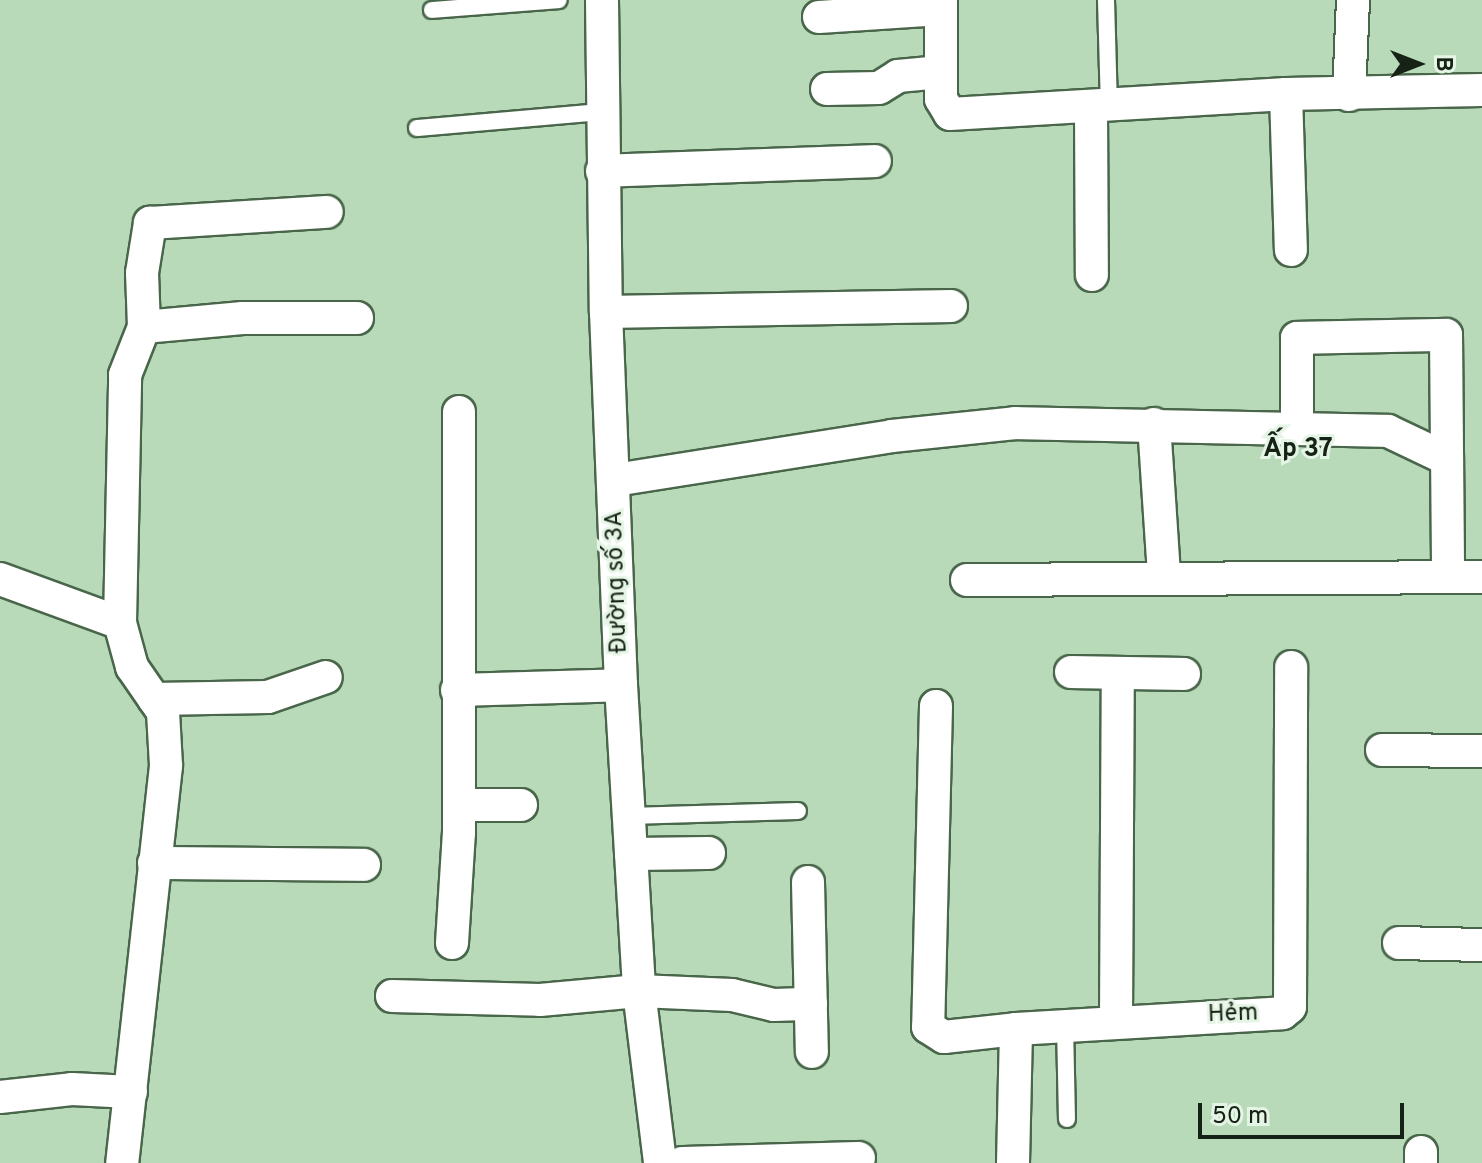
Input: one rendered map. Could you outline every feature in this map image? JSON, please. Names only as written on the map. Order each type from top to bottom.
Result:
[{"type":"street","name":"Đường số 3A","points":[[602,0],[602,171],[621,685],[639,991],[660,1163]]},
{"type":"street","points":[[1349,95],[1353,0]]},
{"type":"street","points":[[819,17],[941,4],[941,99],[950,114],[1100,108],[1286,94],[1482,90]]},
{"type":"street","points":[[827,89],[879,88],[898,76],[941,72]]},
{"type":"street","points":[[1286,94],[1291,250]]},
{"type":"street","points":[[1092,275],[1100,108]]},
{"type":"street","points":[[602,171],[875,161]]},
{"type":"street","points":[[122,1163],[166,766],[163,712],[132,667],[120,623],[125,375],[144,327],[142,273],[150,223],[327,212]]},
{"type":"street","points":[[606,312],[951,306]]},
{"type":"street","points":[[144,327],[243,318],[357,318]]},
{"type":"street","points":[[1297,429],[1297,338],[1446,335],[1448,576]]},
{"type":"street","points":[[452,943],[459,805],[459,412]]},
{"type":"street","points":[[615,480],[984,426],[1154,424],[1388,431],[1447,459]]},
{"type":"street","points":[[1154,424],[1164,575]]},
{"type":"street","points":[[967,580],[1164,575],[1482,577]]},
{"type":"street","points":[[0,579],[120,623]]},
{"type":"street","name":"Hẻm","points":[[936,706],[928,1027],[944,1037],[1116,1019],[1283,1013],[1290,1007],[1291,667]]},
{"type":"street","points":[[1071,672],[1184,674]]},
{"type":"street","points":[[1116,1019],[1118,675]]},
{"type":"street","points":[[154,699],[268,697],[326,677]]},
{"type":"street","points":[[457,690],[621,685]]},
{"type":"street","points":[[1382,750],[1482,751]]},
{"type":"street","points":[[459,805],[521,805]]},
{"type":"street","points":[[631,854],[709,853]]},
{"type":"street","points":[[154,863],[364,865]]},
{"type":"street","points":[[808,882],[812,1052]]},
{"type":"street","points":[[1399,943],[1482,945]]},
{"type":"street","points":[[392,996],[540,1000],[639,991],[732,995],[774,1005],[811,1004]]},
{"type":"street","points":[[1013,1163],[1016,1029]]},
{"type":"street","points":[[0,1097],[72,1089],[131,1092]]},
{"type":"street","points":[[682,1163],[859,1158]]},
{"type":"lane","points":[[432,10],[559,0]]},
{"type":"lane","points":[[1100,108],[1106,0]]},
{"type":"lane","points":[[417,128],[601,112]]},
{"type":"lane","points":[[629,816],[798,811]]},
{"type":"lane","points":[[1065,1025],[1067,1119]]},
{"type":"district","name":"Ấp 37","points":[[1298,450]]}]
